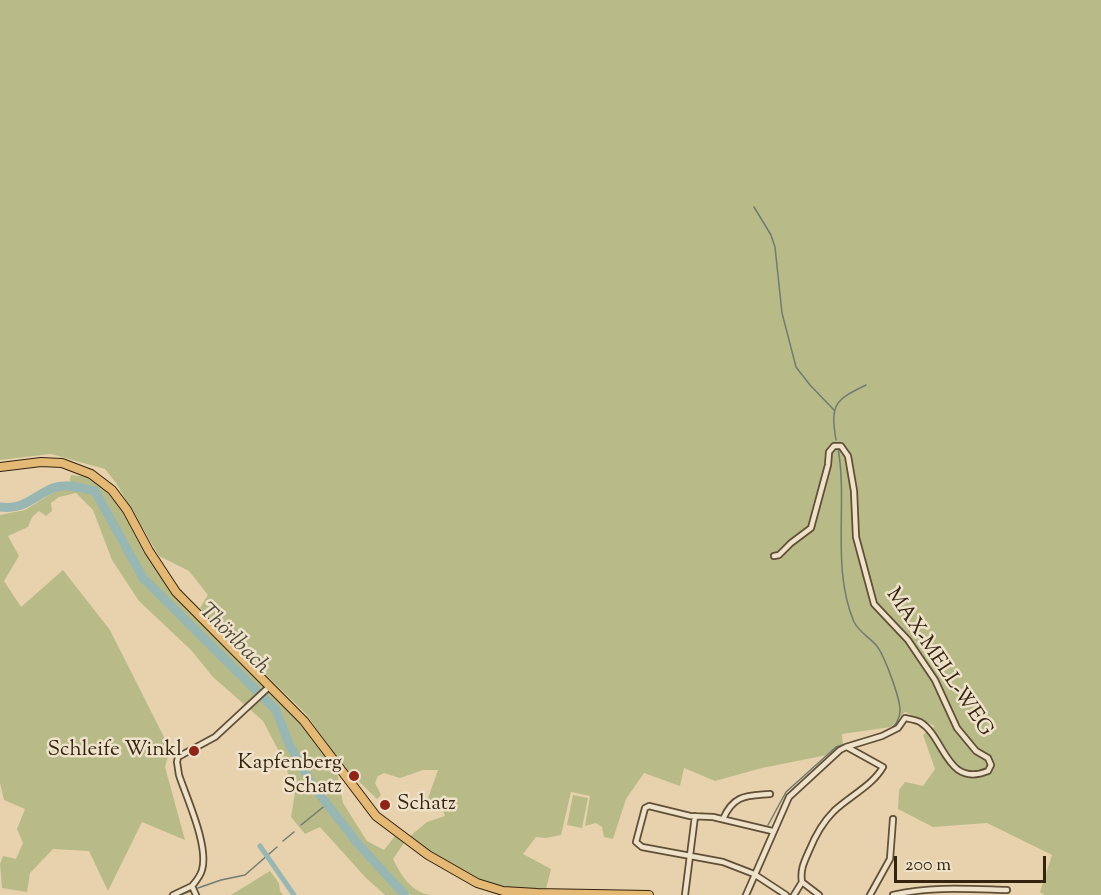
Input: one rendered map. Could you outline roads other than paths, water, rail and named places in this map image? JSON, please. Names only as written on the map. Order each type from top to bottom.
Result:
[{"type":"main road","points":[[0,467],[54,462],[78,468],[99,478],[122,503],[152,557],[176,592],[304,721],[376,816],[396,833],[452,870],[477,883],[503,891],[650,895]]},
{"type":"street","name":"MAX-MELL-WEG","points":[[746,895],[772,831],[789,797],[846,747],[882,736],[898,728],[905,718],[919,722],[936,738],[948,762],[956,768],[973,774],[988,771],[991,765],[988,758],[976,751],[957,728],[935,680],[908,640],[874,604],[856,537],[854,491],[848,456],[841,446],[834,446],[829,452],[828,465],[811,528],[779,555],[774,556]]},
{"type":"street","points":[[173,895],[192,886],[199,878],[203,852],[179,775],[178,757],[215,736],[269,687]]},
{"type":"street","points":[[794,895],[802,882],[801,868],[821,827],[834,811],[871,781],[884,766],[846,747]]},
{"type":"street","points":[[723,819],[731,807],[744,796],[770,794]]},
{"type":"street","points":[[772,831],[723,819],[647,806],[636,842],[642,847],[723,862],[754,874],[786,895]]},
{"type":"street","points":[[685,895],[695,816]]},
{"type":"street","points":[[870,895],[891,859],[893,819]]},
{"type":"street","points":[[802,882],[819,895]]},
{"type":"street","points":[[192,886],[196,895]]},
{"type":"street","points":[[893,895],[949,889],[977,892],[1008,890]]},
{"type":"waterway","points":[[754,207],[771,235],[775,247],[782,313],[796,367],[834,410]]},
{"type":"waterway","points":[[836,440],[834,418],[837,405],[847,395],[866,385]]},
{"type":"waterway","points":[[838,448],[841,469],[843,580],[854,622],[861,632],[876,645],[895,687],[900,713],[890,730]]},
{"type":"waterway","name":"Thörlbach","points":[[0,507],[16,507],[53,488],[63,486],[95,491],[143,578],[276,710],[289,744],[313,786],[359,845],[405,895]]},
{"type":"waterway","points":[[768,825],[786,792],[836,747],[886,732]]},
{"type":"waterway","points":[[301,825],[327,804]]},
{"type":"waterway","points":[[283,841],[294,832]]},
{"type":"waterway","points":[[260,846],[294,895]]},
{"type":"waterway","points":[[198,888],[245,875],[277,847]]},
{"type":"waterway","points":[[180,895],[191,891]]},
{"type":"place","name":"Schleife Winkl","points":[[194,751]]},
{"type":"place","name":"Kapfenberg Schatz","points":[[354,776]]},
{"type":"place","name":"Schatz","points":[[385,805]]}]
